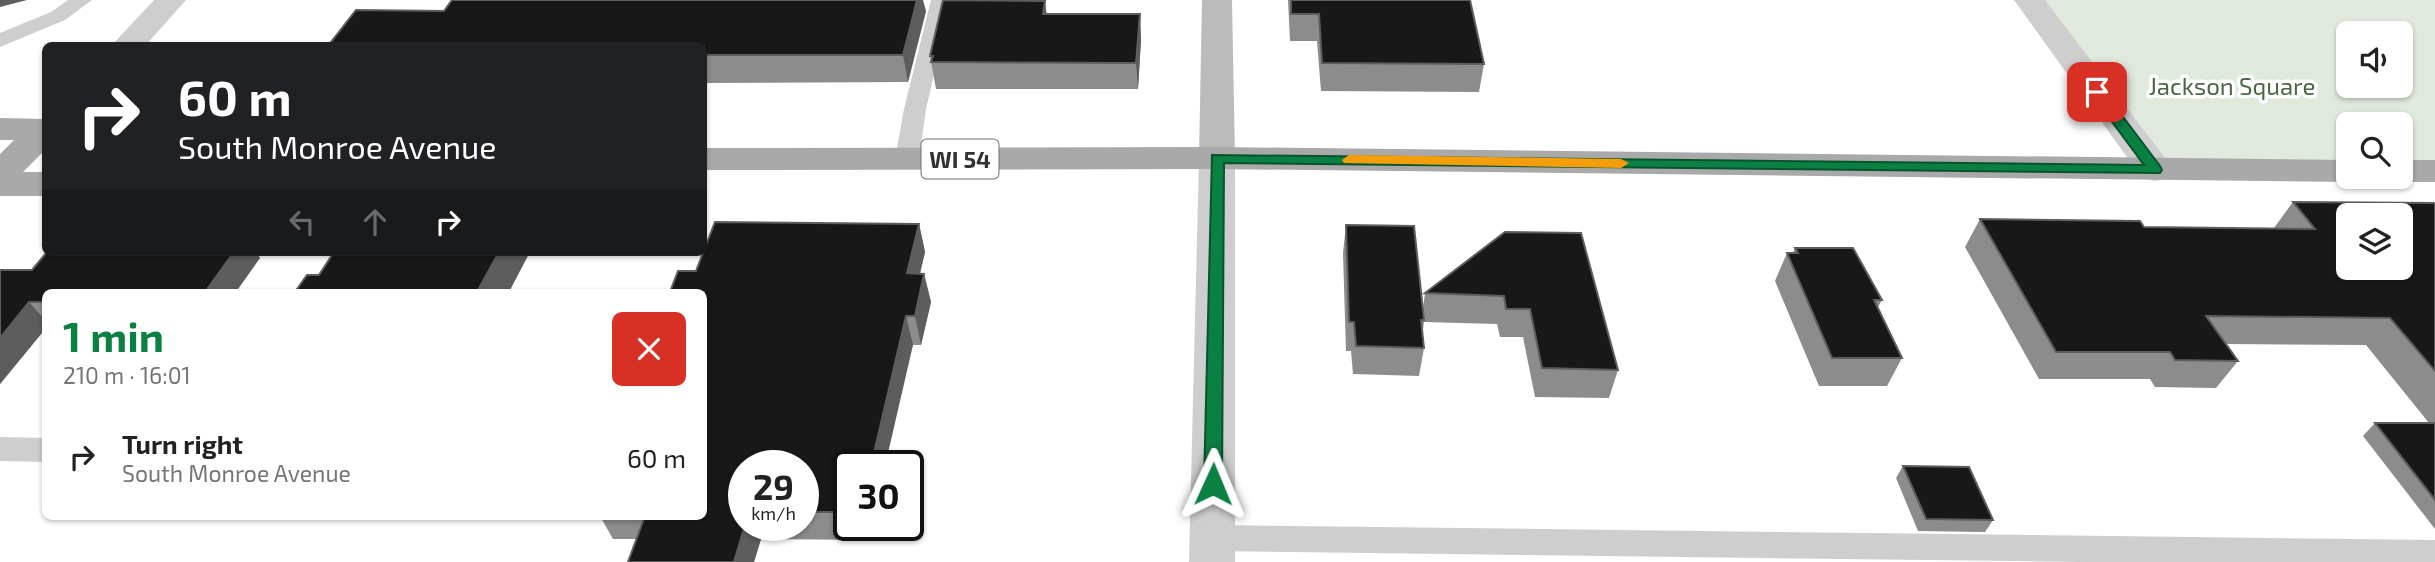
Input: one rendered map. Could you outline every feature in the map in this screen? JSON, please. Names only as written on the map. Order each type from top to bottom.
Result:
[{"type":"main road","points":[[0,129],[42,130]]},
{"type":"main road","points":[[0,175],[42,133]]},
{"type":"main road","name":"WI 54","points":[[707,159],[1217,159],[2336,170]]},
{"type":"main road","points":[[0,184],[42,184]]},
{"type":"street","points":[[131,42],[171,0]]},
{"type":"street","points":[[1212,550],[1217,0]]},
{"type":"street","points":[[2029,0],[2155,170]]},
{"type":"lane","points":[[0,41],[58,16],[82,0]]},
{"type":"lane","points":[[907,159],[915,109],[941,0]]},
{"type":"lane","points":[[0,449],[42,450]]},
{"type":"lane","points":[[1212,550],[2435,553]]},
{"type":"green space","name":"Jackson Square","points":[[2029,0],[2435,0],[2435,171],[2413,171],[2413,112],[2336,112],[2336,171],[2155,170]]},
{"type":"building","points":[[452,0],[917,0],[903,55],[707,55],[707,42],[331,42],[356,10],[444,11]]},
{"type":"building","points":[[943,0],[1045,1],[1043,14],[1140,14],[1136,63],[931,62],[933,56],[930,56]]},
{"type":"building","points":[[1291,0],[1470,0],[1484,64],[1322,63],[1319,14],[1291,14]]},
{"type":"building","points":[[2293,202],[2434,203],[2435,371],[2390,318],[2206,316],[2238,361],[2175,360],[2170,352],[2056,352],[1980,219],[2140,221],[2144,227],[2315,229]]},
{"type":"building","points":[[715,222],[919,224],[907,273],[924,274],[915,316],[906,316],[875,450],[833,450],[833,512],[819,512],[819,450],[728,450],[728,541],[740,541],[734,562],[628,562],[644,520],[707,520],[707,289],[671,289],[678,271],[696,271],[702,256],[707,256],[707,243]]},
{"type":"building","points":[[1346,225],[1414,226],[1424,320],[1421,320],[1424,348],[1356,346],[1354,322],[1349,322]]},
{"type":"building","points":[[1505,232],[1581,233],[1618,370],[1542,368],[1530,309],[1506,309],[1504,296],[1425,293]]},
{"type":"building","points":[[1795,248],[1853,248],[1882,300],[1874,300],[1902,358],[1832,358],[1787,253],[1798,253]]},
{"type":"building","points":[[44,256],[231,256],[207,289],[42,289],[42,302],[29,302],[0,338],[0,270],[32,270]]},
{"type":"building","points":[[331,256],[497,256],[479,289],[297,289],[307,275],[319,275]]},
{"type":"building","points":[[2375,423],[2435,423],[2435,500]]},
{"type":"building","points":[[1903,466],[1969,467],[1993,520],[1926,519]]},
{"type":"slow traffic","points":[[1349,160],[1621,163]]},
{"type":"route","points":[[1213,484],[1217,159],[2155,170],[2097,92]]}]
